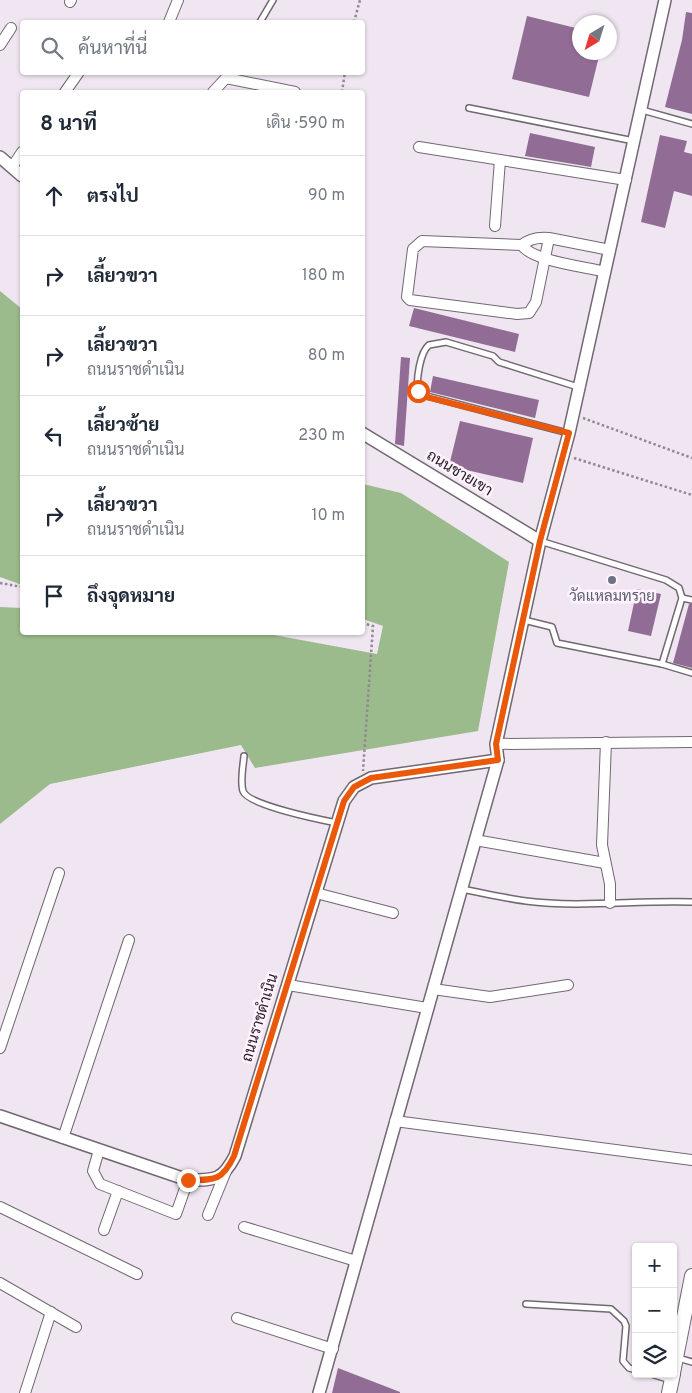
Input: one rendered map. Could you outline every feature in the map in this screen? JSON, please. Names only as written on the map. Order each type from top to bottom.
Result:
[{"type":"main road","points":[[677,1352],[692,1276]]},
{"type":"street","points":[[170,20],[178,0]]},
{"type":"street","points":[[319,1393],[498,760],[496,744],[540,541],[569,433],[665,0]]},
{"type":"street","points":[[0,45],[11,28]]},
{"type":"street","points":[[66,90],[77,75]]},
{"type":"street","points":[[215,90],[227,75],[287,90]]},
{"type":"street","points":[[419,147],[626,180]]},
{"type":"street","points":[[12,167],[20,155]]},
{"type":"street","points":[[0,157],[20,174]]},
{"type":"street","points":[[495,226],[500,160]]},
{"type":"street","points":[[549,238],[536,302],[527,314],[410,300],[407,297],[413,249],[422,241],[522,245],[529,240],[549,238],[610,250]]},
{"type":"street","points":[[522,245],[526,251],[546,258],[605,272]]},
{"type":"street","name":"ถนนชายเขา","points":[[365,435],[540,541]]},
{"type":"street","points":[[606,742],[602,845],[610,884],[610,904]]},
{"type":"street","points":[[496,744],[692,742]]},
{"type":"street","points":[[362,782],[371,778],[498,760]]},
{"type":"street","name":"ถนนราชดำเนิน","points":[[226,1172],[234,1156],[344,801],[354,787],[362,782]]},
{"type":"street","points":[[475,840],[605,863]]},
{"type":"street","points":[[0,1048],[59,873]]},
{"type":"street","points":[[316,893],[393,913]]},
{"type":"street","points":[[63,1138],[129,940]]},
{"type":"street","points":[[288,985],[427,1008]]},
{"type":"street","points":[[433,989],[490,997],[568,985]]},
{"type":"street","points":[[0,1116],[188,1180],[215,1180],[226,1172]]},
{"type":"street","points":[[395,1121],[692,1160]]},
{"type":"street","points":[[99,1150],[93,1171],[100,1184],[176,1214],[188,1180]]},
{"type":"street","points":[[208,1215],[226,1172]]},
{"type":"street","points":[[104,1230],[118,1191]]},
{"type":"street","points":[[0,1207],[137,1274]]},
{"type":"street","points":[[244,1227],[356,1262]]},
{"type":"street","points":[[0,1283],[76,1327]]},
{"type":"street","points":[[25,1393],[51,1312]]},
{"type":"street","points":[[237,1318],[333,1349]]},
{"type":"lane","points":[[261,20],[273,0]]},
{"type":"lane","points":[[469,108],[634,141]]},
{"type":"lane","points":[[641,109],[692,124]]},
{"type":"lane","points":[[569,433],[423,395],[418,391],[417,385],[423,354],[430,345],[446,342],[493,356],[499,362],[579,387]]},
{"type":"lane","points":[[540,541],[666,580],[679,588],[682,598],[662,664]]},
{"type":"lane","points":[[682,598],[692,600]]},
{"type":"lane","points":[[523,620],[552,627],[557,643],[662,664],[692,673]]},
{"type":"lane","points":[[244,756],[243,791],[246,796],[274,807],[337,823]]},
{"type":"lane","points":[[461,889],[527,901],[610,904],[663,901],[692,902]]},
{"type":"lane","points":[[526,1304],[611,1309],[624,1321],[626,1326],[623,1362],[632,1369]]},
{"type":"lane","points":[[677,1357],[692,1362]]},
{"type":"path","points":[[355,20],[360,0]]},
{"type":"path","points":[[342,90],[345,75]]},
{"type":"path","points":[[573,414],[692,458]]},
{"type":"path","points":[[562,454],[692,494]]},
{"type":"path","points":[[0,583],[20,587]]},
{"type":"path","points":[[362,782],[373,626],[365,624]]},
{"type":"green space","points":[[0,291],[20,307],[20,584],[0,577]]},
{"type":"green space","points":[[365,484],[401,493],[509,562],[478,731],[255,768],[241,745],[50,784],[0,824],[0,607],[20,608],[20,635],[274,635],[377,654],[383,626],[365,620]]},
{"type":"building","points":[[686,12],[692,13],[692,114],[665,107],[682,40]]},
{"type":"building","points":[[527,16],[572,27],[572,60],[598,60],[589,97],[512,79]]},
{"type":"building","points":[[530,133],[595,147],[591,167],[525,156]]},
{"type":"building","points":[[660,135],[687,141],[684,152],[692,154],[692,196],[674,191],[665,228],[641,222]]},
{"type":"building","points":[[414,308],[519,334],[515,352],[409,326]]},
{"type":"building","points":[[401,357],[410,358],[404,446],[395,444]]},
{"type":"building","points":[[433,376],[539,400],[535,418],[430,392]]},
{"type":"building","points":[[460,421],[533,438],[523,483],[449,466]]},
{"type":"building","points":[[637,589],[661,594],[651,636],[628,631]]},
{"type":"building","points":[[689,604],[692,604],[692,668],[673,663]]},
{"type":"building","points":[[338,1368],[400,1392],[400,1393],[332,1393]]},
{"type":"place","name":"วัดแหลมทราย","points":[[612,580]]},
{"type":"route","points":[[188,1180],[215,1180],[226,1172],[234,1156],[344,801],[354,787],[371,778],[498,760],[496,744],[540,541],[569,433],[427,397],[418,391]]}]
